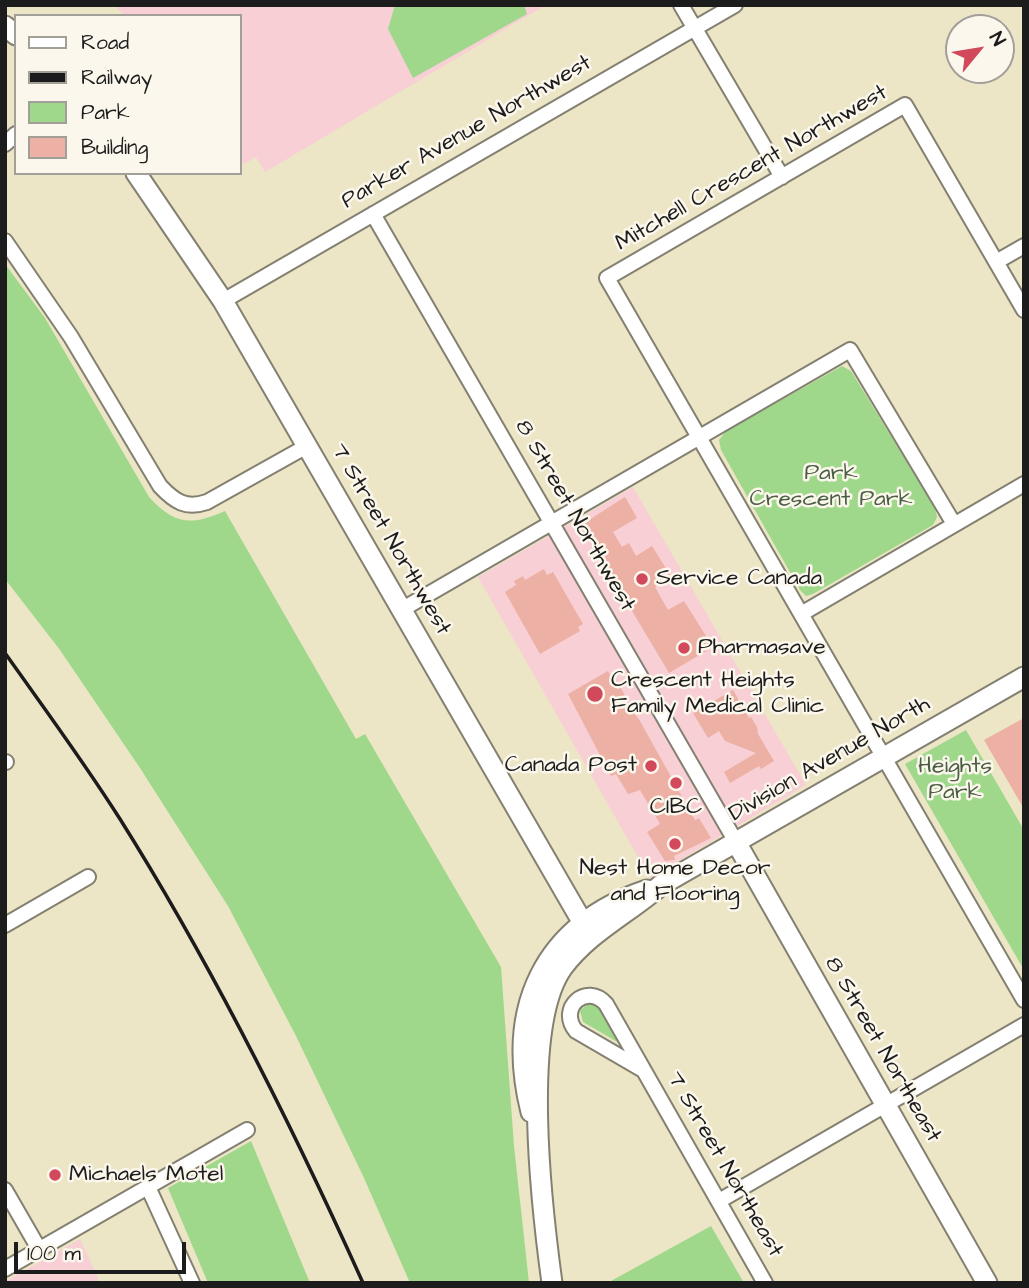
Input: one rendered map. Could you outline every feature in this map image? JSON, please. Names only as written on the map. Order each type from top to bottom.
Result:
[{"type":"street","points":[[681,5],[782,177]]},
{"type":"street","name":"Parker Avenue Northwest","points":[[223,301],[735,5]]},
{"type":"street","name":"Mitchell Crescent Northwest","points":[[1024,310],[905,105],[607,278],[1024,1000]]},
{"type":"street","name":"7 Street Northwest","points":[[137,175],[223,301],[588,930]]},
{"type":"street","name":"8 Street Northwest","points":[[373,214],[736,842]]},
{"type":"street","points":[[5,241],[71,337],[160,486],[171,498],[183,505],[195,506],[207,502],[307,446]]},
{"type":"street","points":[[996,262],[1024,246]]},
{"type":"street","points":[[401,610],[850,350],[954,524]]},
{"type":"street","points":[[801,614],[1024,484]]},
{"type":"street","name":"Division Avenue North","points":[[552,1283],[539,1145],[523,1073],[525,1016],[535,982],[588,930],[627,897],[661,885],[1024,677]]},
{"type":"street","name":"8 Street Northeast","points":[[736,842],[987,1283]]},
{"type":"street","points":[[5,925],[88,877]]},
{"type":"street","name":"7 Street Northeast","points":[[643,1070],[576,1031],[569,1020],[573,1002],[583,995],[602,999],[719,1201],[765,1283]]},
{"type":"street","points":[[719,1201],[1024,1026]]},
{"type":"street","points":[[5,1269],[247,1130]]},
{"type":"street","points":[[148,1187],[192,1283]]},
{"type":"street","points":[[5,1190],[40,1250]]},
{"type":"shaded area","points":[[114,5],[546,5],[265,172],[256,157],[244,164],[242,161],[242,14],[123,14]]},
{"type":"shaded area","points":[[633,487],[806,785],[650,878],[478,577]]},
{"type":"shaded area","points":[[80,1239],[100,1283],[5,1283],[5,1282]]},
{"type":"green space","points":[[395,5],[524,5],[527,14],[413,78],[388,29]]},
{"type":"green space","points":[[5,264],[45,318],[149,497],[167,513],[184,520],[193,521],[225,511],[356,739],[365,734],[501,967],[514,1146],[529,1283],[410,1283],[364,1178],[296,1036],[228,906],[140,768],[60,650],[5,579]]},
{"type":"green space","name":"Park Crescent Park","points":[[842,366],[851,371],[935,508],[937,517],[933,525],[806,596],[800,590],[721,450],[719,440],[726,431]]},
{"type":"green space","name":"Heights Park","points":[[966,730],[1024,830],[1024,970],[905,764]]},
{"type":"green space","points":[[588,1003],[604,1012],[619,1043],[583,1022],[580,1011]]},
{"type":"green space","points":[[251,1141],[310,1283],[208,1283],[168,1188]]},
{"type":"green space","points":[[711,1226],[744,1283],[609,1283],[611,1281]]},
{"type":"building","points":[[625,497],[637,518],[613,532],[622,547],[629,543],[636,556],[652,546],[672,578],[655,587],[668,610],[684,601],[713,647],[669,673],[581,525]]},
{"type":"building","points":[[544,569],[547,575],[553,572],[583,624],[578,627],[580,631],[540,654],[505,592],[516,585],[514,581],[523,576],[525,580]]},
{"type":"building","points":[[608,671],[610,675],[612,673],[695,820],[699,818],[711,838],[674,856],[675,860],[665,861],[647,832],[660,824],[640,790],[628,794],[616,774],[611,776],[568,694]]},
{"type":"building","points":[[733,690],[757,727],[758,734],[774,761],[761,769],[759,766],[730,783],[724,772],[756,753],[725,741],[719,731],[708,738],[693,713]]},
{"type":"building","points":[[1024,718],[1024,809],[984,740]]},
{"type":"railway","points":[[5,653],[106,798],[187,931],[279,1105],[363,1283]]},
{"type":"place","name":"Service Canada","points":[[642,579]]},
{"type":"place","name":"Pharmasave","points":[[684,648]]},
{"type":"place","name":"Crescent Heights Family Medical Clinic","points":[[595,694]]},
{"type":"place","name":"Canada Post","points":[[651,766]]},
{"type":"place","name":"CIBC","points":[[676,783]]},
{"type":"place","name":"Nest Home Decor and Flooring","points":[[675,844]]},
{"type":"place","name":"Michaels Motel","points":[[55,1175]]}]
